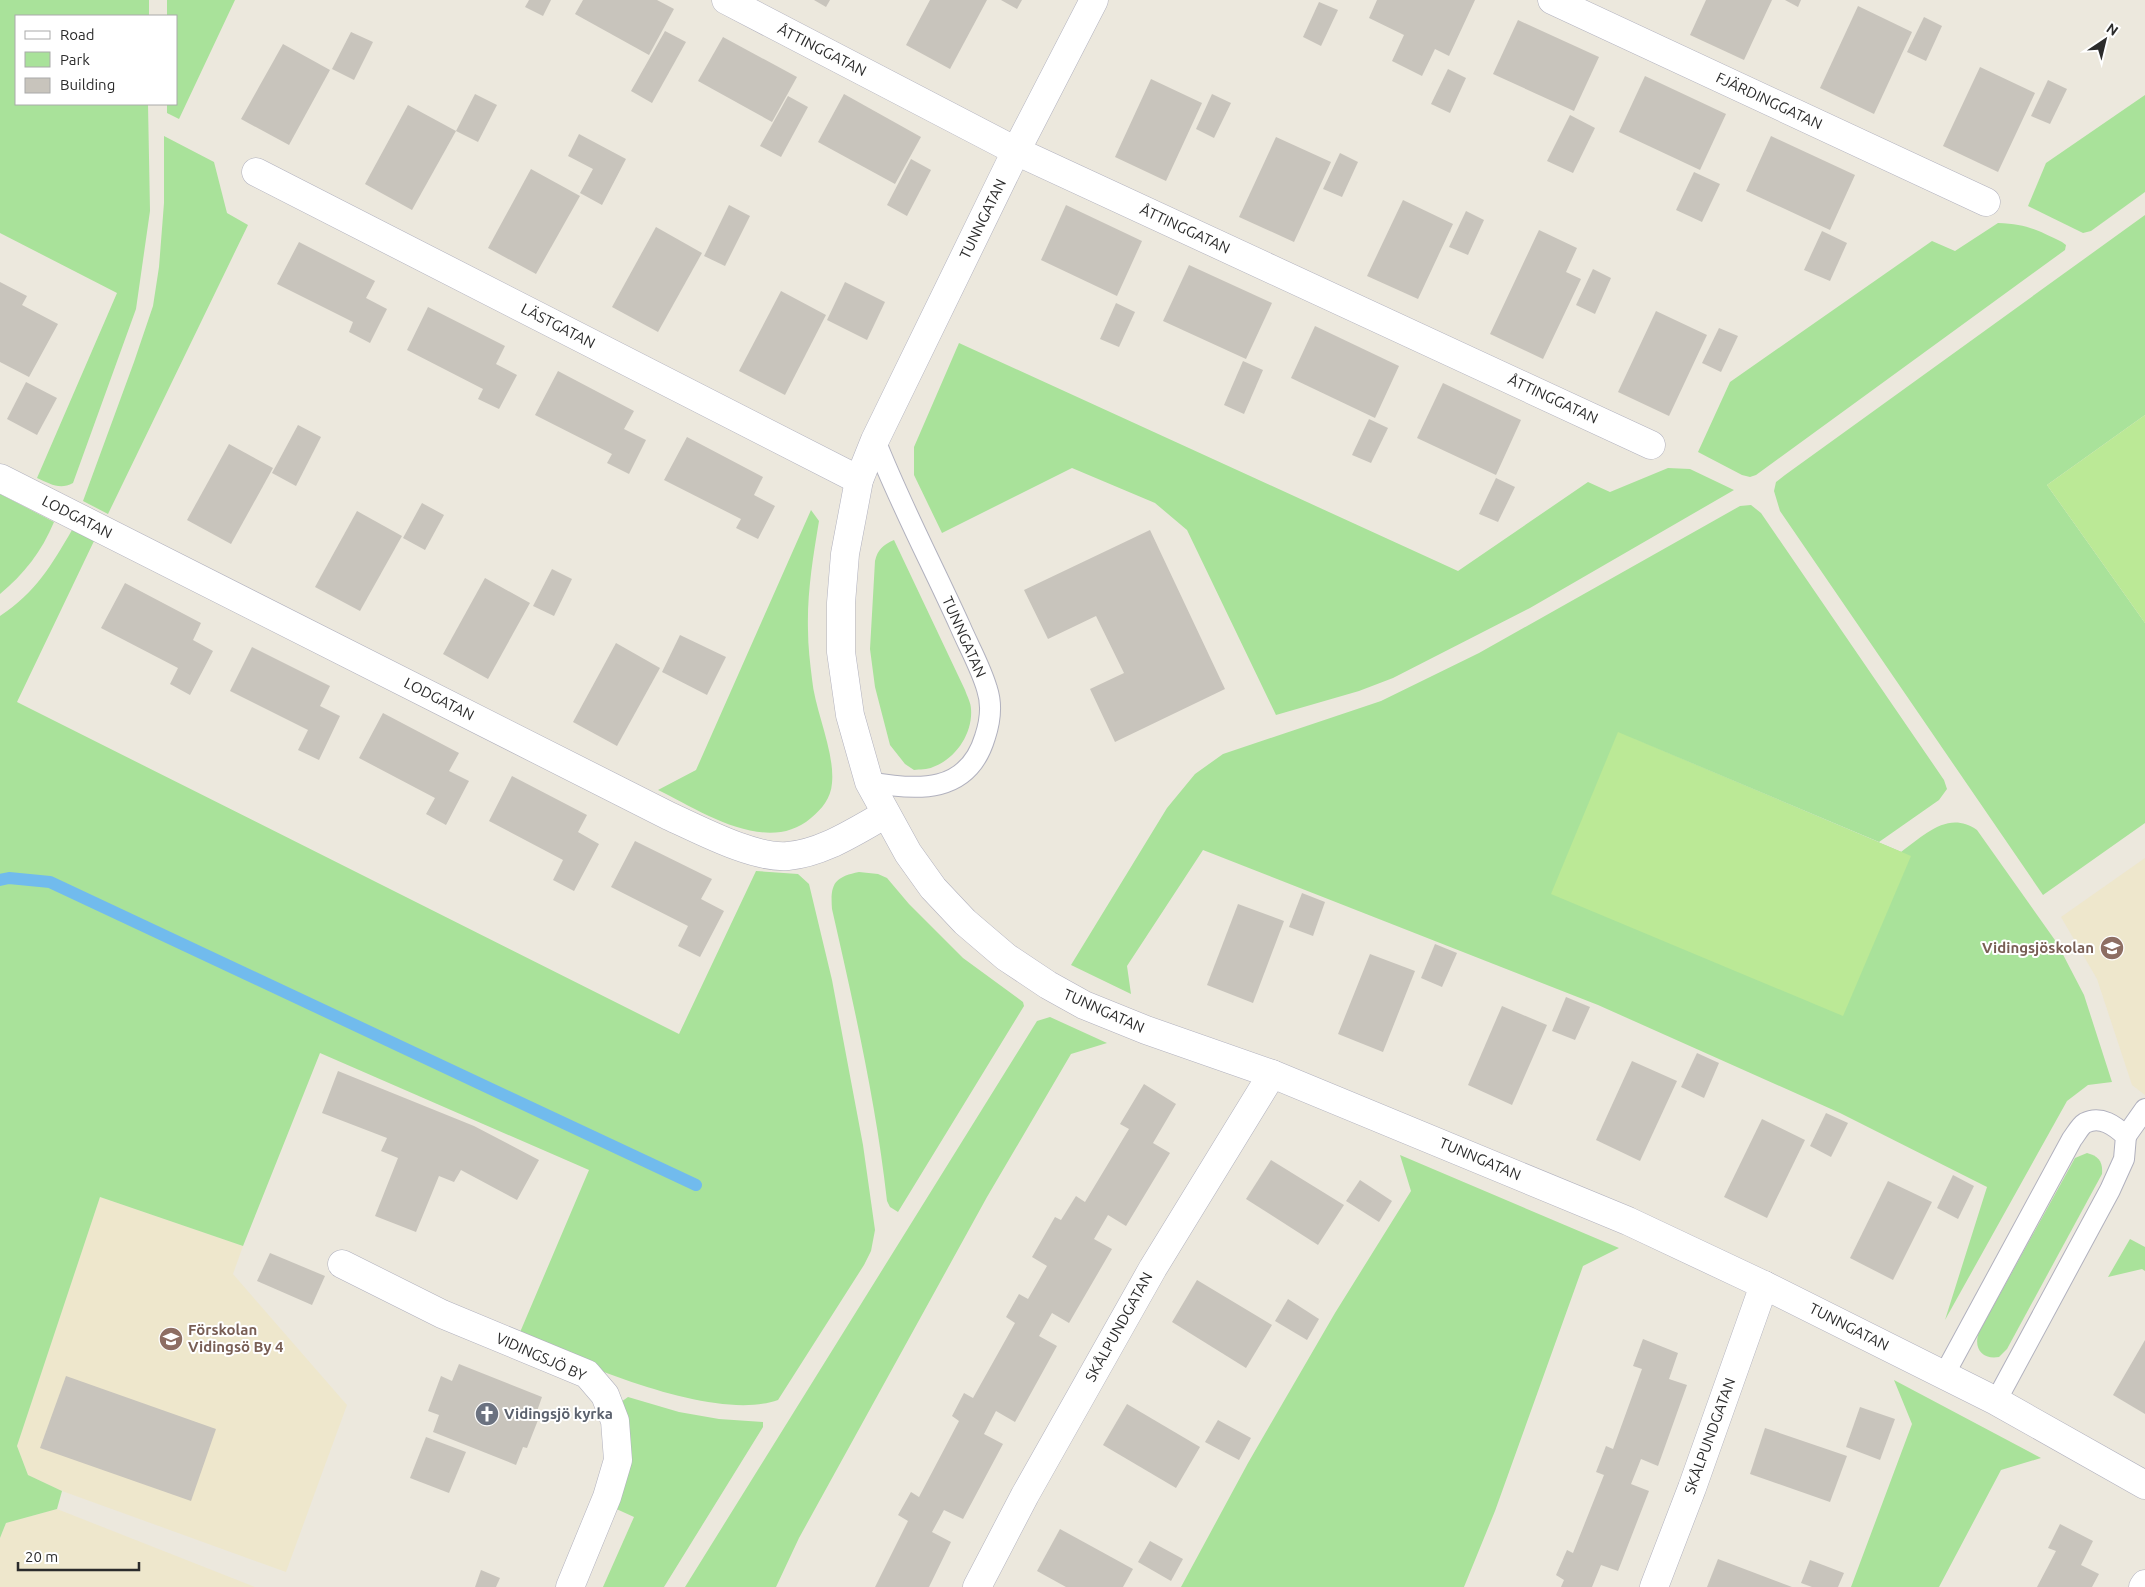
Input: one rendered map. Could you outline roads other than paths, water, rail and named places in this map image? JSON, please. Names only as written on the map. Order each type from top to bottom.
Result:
[{"type":"street","name":"ÅTTINGGATAN","points":[[726,0],[1016,151],[1651,445]]},
{"type":"street","name":"TUNNGATAN","points":[[1094,0],[1016,151],[875,440],[859,480],[846,554],[841,603],[842,652],[850,715],[870,782],[908,853],[934,888],[965,922],[1006,957],[1048,985],[1084,1005],[1146,1030],[1272,1074],[1628,1220],[1764,1285],[1996,1401],[2145,1485]]},
{"type":"street","name":"FJÄRDINGGATAN","points":[[1552,0],[1986,202]]},
{"type":"street","name":"LÄSTGATAN","points":[[256,172],[859,480]]},
{"type":"street","name":"LODGATAN","points":[[0,478],[669,816],[726,842],[763,854],[787,857],[814,851],[886,814]]},
{"type":"street","name":"SKÅLPUNDGATAN","points":[[977,1587],[1025,1495],[1153,1268],[1272,1074]]},
{"type":"street","name":"VIDINGSJÖ BY","points":[[342,1264],[442,1314],[587,1374],[605,1395],[614,1422],[618,1460],[607,1497],[570,1587]]},
{"type":"street","name":"SKÅLPUNDGATAN","points":[[1654,1587],[1692,1488],[1764,1285]]},
{"type":"lane","name":"TUNNGATAN","points":[[870,782],[904,788],[928,788],[950,782],[970,767],[982,747],[987,730],[990,707],[987,688],[944,591],[896,494],[875,440]]},
{"type":"lane","points":[[1996,1401],[2110,1190],[2124,1159],[2126,1136],[2145,1109]]},
{"type":"lane","points":[[1944,1375],[2072,1139],[2085,1123],[2101,1120],[2115,1126],[2126,1136]]},
{"type":"waterway","points":[[0,880],[9,878],[50,882],[696,1185]]},
{"type":"place","name":"Vidingsjöskolan","points":[[2112,948]]},
{"type":"place","name":"Förskolan Vidingsö By 4","points":[[171,1339]]},
{"type":"place","name":"Vidingsjö kyrka","points":[[487,1414]]}]
